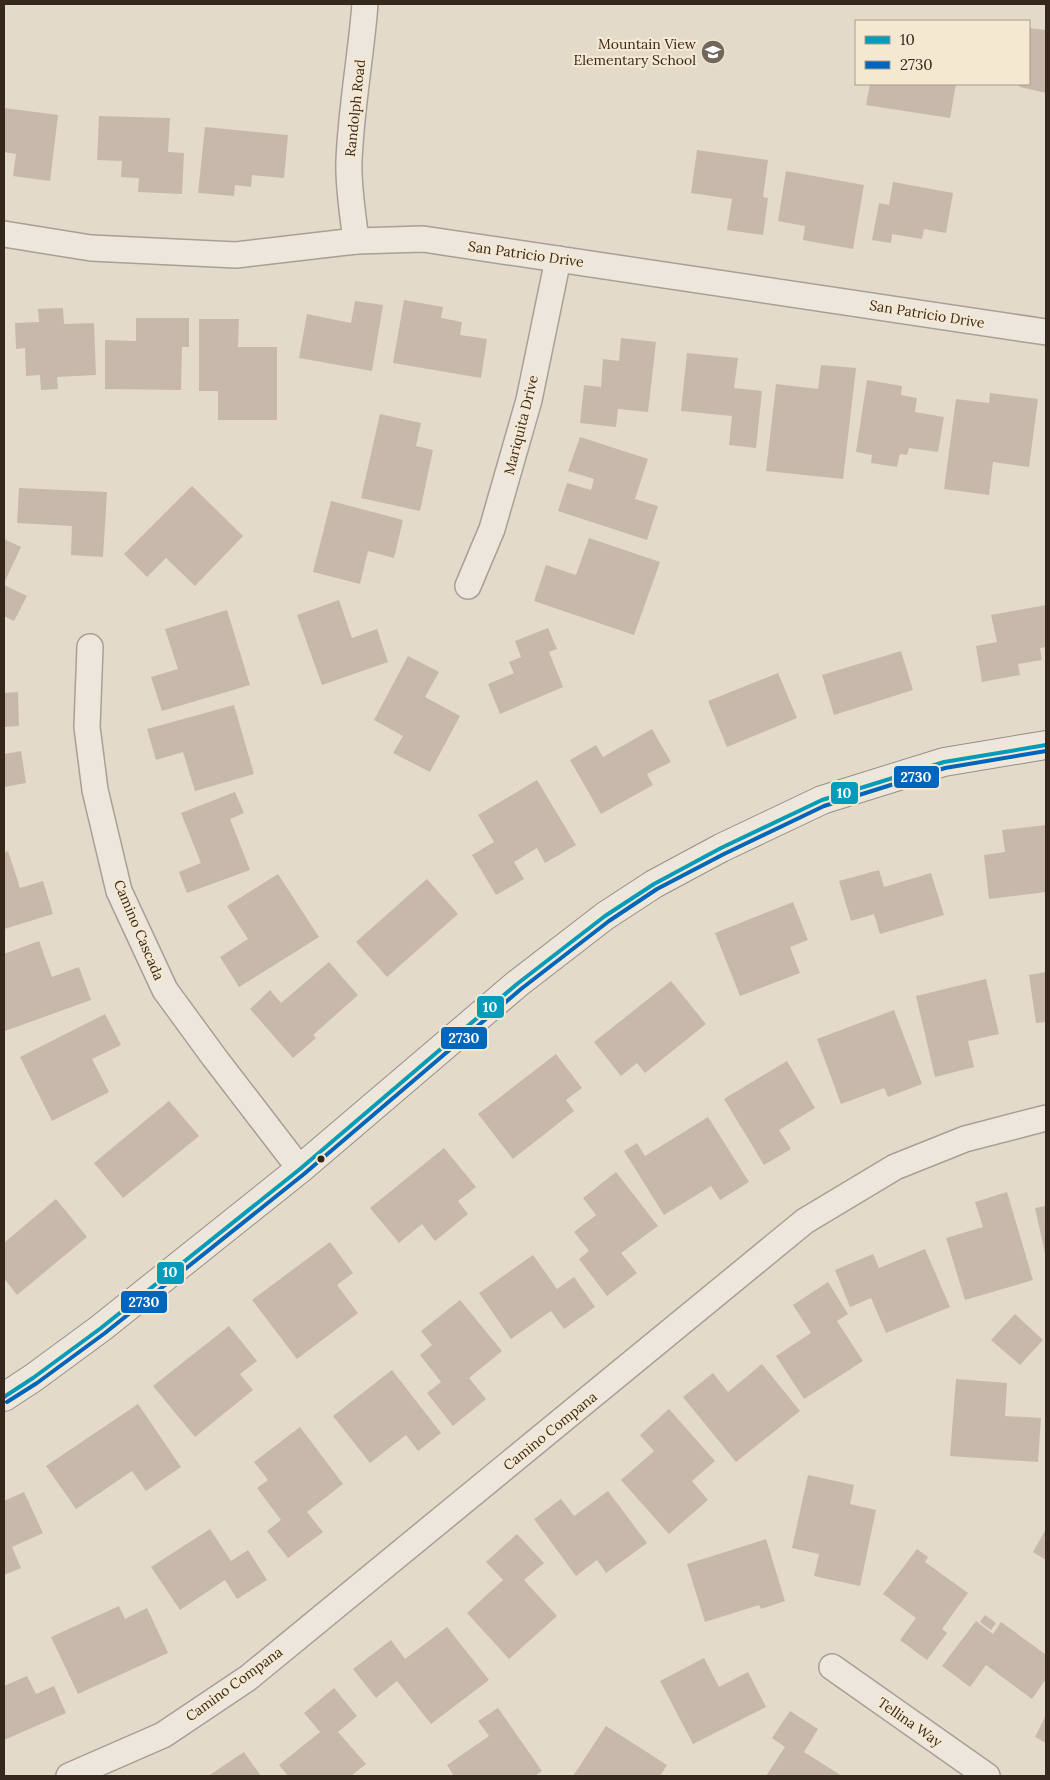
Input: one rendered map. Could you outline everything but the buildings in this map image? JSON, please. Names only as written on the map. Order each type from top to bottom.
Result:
[{"type":"main road","points":[[4,1397],[101,1328],[300,1169],[517,984],[605,916],[654,884],[721,848],[822,800],[944,762],[1046,745]]},
{"type":"street","name":"Randolph Road","points":[[356,241],[349,163],[352,106],[365,4]]},
{"type":"street","name":"San Patricio Drive","points":[[4,234],[91,248],[236,255],[356,241],[423,239],[1046,332]]},
{"type":"street","name":"Mariquita Drive","points":[[468,586],[492,529],[519,438],[529,400],[558,259]]},
{"type":"street","name":"Camino Cascada","points":[[90,647],[87,727],[95,790],[118,891],[165,990],[300,1169]]},
{"type":"street","name":"Camino Compana","points":[[69,1776],[163,1735],[248,1678],[805,1221],[895,1167],[965,1139],[1046,1118]]},
{"type":"street","name":"Tellina Way","points":[[832,1668],[987,1776]]},
{"type":"transit line","name":"10","points":[[4,1397],[101,1328],[300,1169],[517,984],[605,916],[654,884],[721,848],[822,800],[944,762],[1046,745]]},
{"type":"transit line","name":"2730","points":[[7,1402],[37,1383],[105,1333],[304,1174],[521,989],[609,921],[657,889],[724,854],[824,806],[945,768],[1046,751]]},
{"type":"place","name":"Mountain View Elementary School","points":[[713,52]]}]
